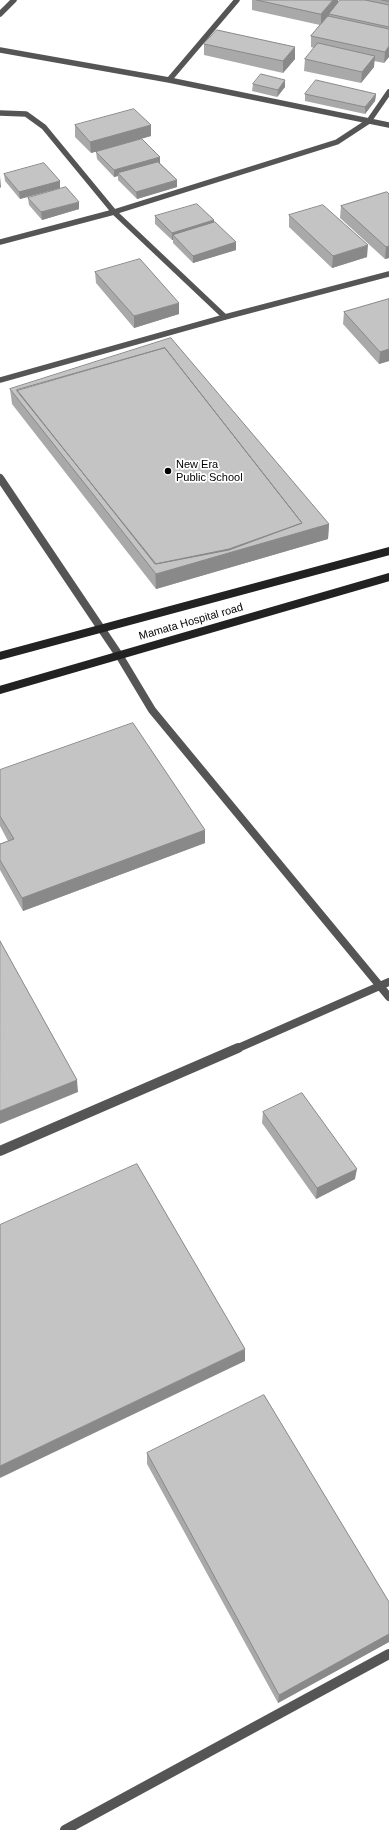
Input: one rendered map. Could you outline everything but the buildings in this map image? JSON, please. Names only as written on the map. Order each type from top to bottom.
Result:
[{"type":"street","points":[[0,14],[14,0]]},
{"type":"street","points":[[168,80],[237,0]]},
{"type":"street","points":[[0,50],[168,80],[389,125]]},
{"type":"street","points":[[0,242],[114,212],[337,142],[369,121],[389,92]]},
{"type":"street","points":[[0,113],[26,114],[44,127],[114,212],[225,317]]},
{"type":"street","points":[[0,380],[225,317],[389,274]]},
{"type":"street","points":[[0,478],[119,655],[152,710],[389,997]]},
{"type":"street","name":"Mamata Hospital road","points":[[0,656],[389,551]]},
{"type":"street","name":"Mamata Hospital road","points":[[0,690],[389,577]]},
{"type":"street","points":[[0,1150],[389,982]]},
{"type":"street","points":[[65,1830],[389,1654]]},
{"type":"place","name":"New Era Public School","points":[[168,471]]}]
